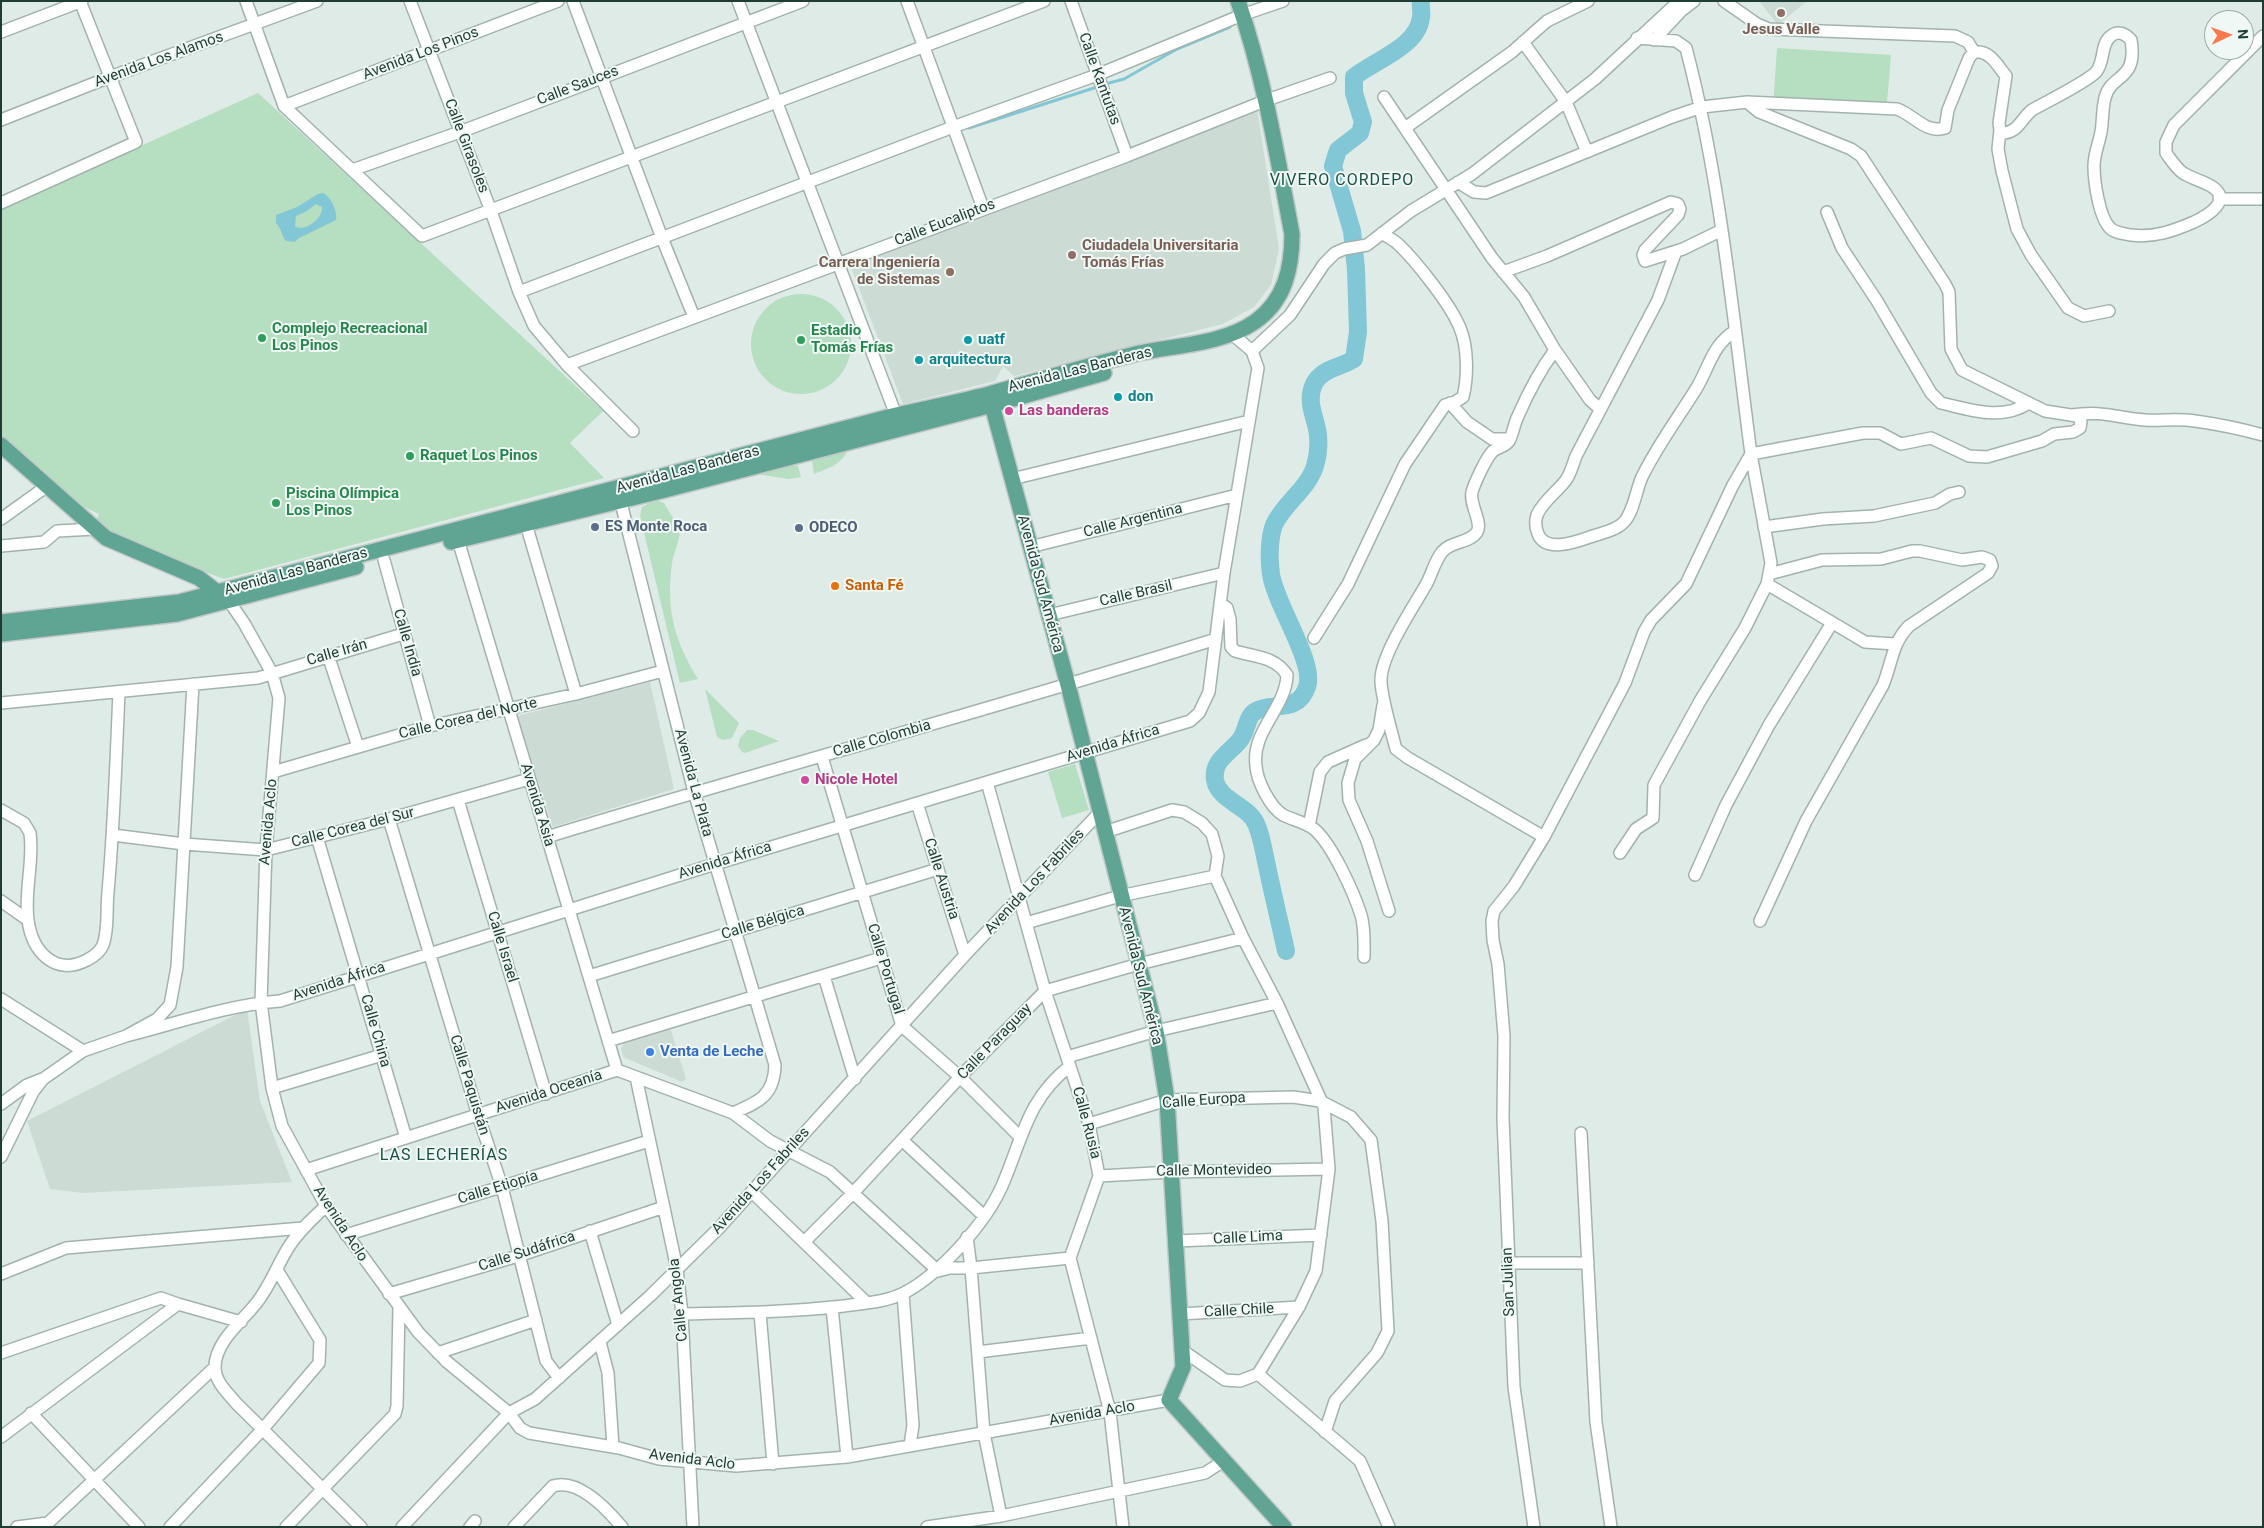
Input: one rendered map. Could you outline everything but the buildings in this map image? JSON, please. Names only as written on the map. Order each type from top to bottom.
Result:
[{"type":"main road","name":"Avenida Las Banderas","points":[[1,634],[177,614],[223,597],[990,399],[1138,353],[1166,350],[1232,334],[1244,329],[1266,313],[1283,288],[1290,271],[1292,234],[1267,100],[1254,48],[1240,8]]},
{"type":"main road","name":"Avenida Las Banderas","points":[[1,622],[223,597],[384,560],[526,524],[619,494],[896,416],[990,399]]},
{"type":"main road","name":"Avenida Sud América","points":[[990,399],[1068,685],[1120,896],[1156,1031],[1167,1100],[1183,1367],[1169,1400]]},
{"type":"main road","name":"Avenida Aclo","points":[[1,446],[106,538],[199,578],[223,597]]},
{"type":"main road","points":[[1169,1400],[1284,1527]]},
{"type":"street","points":[[1,32],[81,1],[136,142],[1,203]]},
{"type":"street","points":[[246,1],[284,106],[422,236],[1044,1]]},
{"type":"street","name":"Avenida Los Alamos","points":[[1,120],[110,77],[317,1]]},
{"type":"street","name":"Calle Girasoles","points":[[410,1],[491,211],[519,292],[534,326],[567,365],[633,431]]},
{"type":"street","name":"Avenida Los Pinos","points":[[284,106],[558,1]]},
{"type":"street","points":[[573,1],[662,238],[694,317]]},
{"type":"street","points":[[738,1],[896,416]]},
{"type":"street","name":"Calle Sauces","points":[[352,170],[460,132],[803,1]]},
{"type":"street","points":[[907,1],[983,208]]},
{"type":"street","name":"Calle Kantutas","points":[[1071,1],[1127,156]]},
{"type":"street","points":[[519,292],[953,127],[1098,75],[1240,8],[1283,1]]},
{"type":"street","points":[[1405,128],[1523,42],[1547,20],[1588,1]]},
{"type":"street","points":[[1252,351],[1290,314],[1324,264],[1335,253],[1344,249],[1361,247],[1411,211],[1472,174],[1595,78],[1679,1]]},
{"type":"street","points":[[1654,40],[1681,11],[1694,1]]},
{"type":"street","points":[[1724,1],[1757,24],[1770,29],[1955,36],[1968,42],[1974,52]]},
{"type":"street","points":[[2000,130],[2004,133],[2016,130],[2024,116],[2032,110],[2091,76],[2102,64],[2105,43],[2111,35],[2126,34],[2132,40],[2132,59],[2125,75],[2109,90],[2105,97],[2101,132],[2094,165],[2100,207],[2104,219],[2110,228],[2118,232],[2140,235],[2165,234],[2209,214],[2217,208],[2219,199],[2218,192],[2212,186],[2183,173],[2166,153],[2166,142],[2174,125],[2263,36]]},
{"type":"street","points":[[1620,853],[1636,829],[1653,818],[1654,785],[1700,701],[1745,628],[1768,578],[1771,563],[1751,454],[1722,230],[1702,107],[1686,48],[1676,41],[1637,38]]},
{"type":"street","points":[[1523,42],[1566,102],[1587,152]]},
{"type":"street","points":[[1974,52],[1981,51],[1988,54],[2006,76],[2000,111],[1998,149],[2017,229],[2031,255],[2068,308],[2084,316],[2109,311]]},
{"type":"street","points":[[1458,182],[1474,192],[1486,193],[1672,117],[1702,107],[1747,102],[1897,110],[1906,112],[1932,130],[1939,130],[1944,128],[1948,110],[1964,70],[1974,52]]},
{"type":"street","name":"Calle Eucaliptos","points":[[567,365],[983,208],[1127,156],[1267,100],[1330,78]]},
{"type":"street","points":[[1384,97],[1503,272],[1524,297],[1555,350],[1590,400],[1600,410]]},
{"type":"street","points":[[1747,102],[1759,112],[1851,149],[1860,156],[1949,292],[1951,348],[1958,365],[1970,374],[2029,403],[2045,410],[2077,416],[2080,420],[2080,428],[2073,432],[2054,434],[2042,441],[1987,457],[1969,456],[1931,438],[1901,444],[1880,433],[1863,433],[1751,454]]},
{"type":"street","points":[[2219,199],[2263,198]]},
{"type":"street","points":[[1503,272],[1547,256],[1671,202],[1678,204],[1680,209],[1678,215],[1645,250],[1643,256],[1645,260],[1653,260],[1722,230]]},
{"type":"street","points":[[1827,212],[1842,248],[1877,301],[1931,393],[1941,403],[1986,414],[2020,409],[2029,403]]},
{"type":"street","points":[[1314,638],[1348,584],[1405,464],[1445,405],[1463,396],[1466,383],[1465,354],[1460,329],[1446,302],[1398,243],[1382,233]]},
{"type":"street","points":[[1676,251],[1658,300],[1600,410],[1566,480],[1544,504],[1536,517],[1536,530],[1540,538],[1546,543],[1560,545],[1576,542],[1617,527],[1624,522],[1642,477],[1672,424],[1697,388],[1715,349],[1724,337],[1735,331]]},
{"type":"street","points":[[1216,639],[1224,573],[1258,368],[1252,351],[1232,334]]},
{"type":"street","points":[[1544,837],[1408,758],[1396,749],[1381,679],[1384,666],[1396,638],[1444,550],[1472,537],[1478,531],[1480,526],[1473,509],[1471,494],[1493,452],[1506,445],[1510,439],[1520,413],[1545,364],[1555,350]]},
{"type":"street","points":[[1450,404],[1467,422],[1492,439],[1510,439]]},
{"type":"street","points":[[2072,415],[2088,412],[2116,414],[2144,420],[2194,421],[2242,429],[2263,435]]},
{"type":"street","points":[[1012,479],[1249,421]]},
{"type":"street","name":"San Julian","points":[[1534,1527],[1514,1387],[1502,1082],[1504,1036],[1498,964],[1493,931],[1494,911],[1514,886],[1544,837],[1625,683],[1644,632],[1651,620],[1686,584],[1733,485],[1751,454]]},
{"type":"street","points":[[1,519],[47,486]]},
{"type":"street","points":[[1764,527],[1823,519],[1874,516],[1912,507],[1930,505],[1950,494],[1959,492]]},
{"type":"street","name":"Avenida La Plata","points":[[619,494],[694,792],[775,1065],[770,1092],[752,1105],[733,1113]]},
{"type":"street","name":"Calle Argentina","points":[[1030,547],[1237,495]]},
{"type":"street","points":[[526,524],[576,694]]},
{"type":"street","points":[[1,546],[44,542],[56,531],[96,529]]},
{"type":"street","name":"Avenida Asia","points":[[458,540],[617,1070]]},
{"type":"street","points":[[1760,921],[1806,820],[1883,685],[1890,668],[1895,644],[1909,626],[1988,573],[1992,566],[1990,560],[1982,557],[1962,560],[1912,551],[1881,559],[1822,560],[1768,578]]},
{"type":"street","name":"Calle India","points":[[384,560],[430,726]]},
{"type":"street","name":"Calle Brasil","points":[[1049,615],[1224,573]]},
{"type":"street","points":[[1768,578],[1832,623],[1865,642],[1895,644]]},
{"type":"street","name":"Avenida Aclo","points":[[223,597],[244,623],[272,673],[279,698],[266,850],[261,1002],[272,1088],[282,1126],[326,1206],[398,1307],[438,1353],[491,1401],[509,1413],[520,1428],[529,1433],[612,1447],[659,1459],[736,1466],[847,1457],[1110,1412],[1169,1400]]},
{"type":"street","points":[[1220,603],[1227,608],[1230,619],[1231,647],[1235,651],[1272,660],[1281,666],[1287,675],[1283,694],[1265,724],[1259,741],[1256,767],[1265,791],[1276,810],[1309,826],[1320,835],[1345,875],[1362,917],[1364,957]]},
{"type":"street","points":[[1695,875],[1726,805],[1769,725],[1832,623]]},
{"type":"street","name":"Calle Irán","points":[[1,703],[258,678],[328,655],[403,634]]},
{"type":"street","name":"Calle Colombia","points":[[547,837],[694,792],[822,757],[1068,685],[1216,639]]},
{"type":"street","name":"Avenida África","points":[[126,1036],[261,1002],[280,1001],[715,864],[1190,721],[1199,713],[1209,692],[1216,639]]},
{"type":"street","points":[[328,655],[358,747]]},
{"type":"street","name":"Calle Corea del Norte","points":[[273,772],[430,726],[576,694],[664,671]]},
{"type":"street","points":[[1,1104],[27,1085],[43,1078],[84,1051],[126,1036],[157,1019],[170,1006],[177,967],[193,684]]},
{"type":"street","points":[[1,810],[24,823],[30,833],[28,920],[35,946],[43,956],[57,964],[70,966],[93,957],[102,946],[106,926],[113,835],[119,692]]},
{"type":"street","points":[[1384,696],[1379,730],[1372,743],[1355,759],[1348,783],[1349,800],[1366,841],[1389,911]]},
{"type":"street","points":[[1309,826],[1320,772],[1328,762],[1372,743]]},
{"type":"street","name":"Calle Portugal","points":[[822,757],[902,1026],[960,1077],[1019,1136]]},
{"type":"street","name":"Calle Corea del Sur","points":[[113,835],[184,844],[266,850],[389,819],[530,779]]},
{"type":"street","name":"Calle Rusia","points":[[987,782],[1045,991],[1090,1124],[1099,1176],[1070,1258]]},
{"type":"street","name":"Calle Israel","points":[[458,800],[546,1094]]},
{"type":"street","name":"Calle Austria","points":[[917,803],[965,955]]},
{"type":"street","points":[[1104,832],[1172,810],[1184,812],[1202,823],[1212,834],[1218,856],[1215,876],[1243,938],[1277,1003],[1324,1107],[1329,1169],[1321,1235],[1316,1272],[1298,1307],[1258,1374],[1240,1381],[1225,1380],[1182,1350]]},
{"type":"street","name":"Avenida Los Fabriles","points":[[402,1527],[509,1413],[535,1399],[600,1342],[719,1228],[965,955],[1020,899],[1100,812]]},
{"type":"street","name":"Calle Paquistán","points":[[389,819],[478,1115],[502,1187],[546,1361],[559,1378]]},
{"type":"street","name":"Calle China","points":[[317,837],[360,976],[406,1138]]},
{"type":"street","name":"Calle Bélgica","points":[[589,976],[938,869]]},
{"type":"street","points":[[1026,923],[1120,896],[1215,876]]},
{"type":"street","points":[[1,901],[28,920]]},
{"type":"street","name":"Calle Paraguay","points":[[804,1242],[854,1192],[960,1077],[1045,991],[1139,964],[1243,938]]},
{"type":"street","points":[[608,1041],[882,958]]},
{"type":"street","points":[[824,976],[855,1079]]},
{"type":"street","points":[[1,1000],[84,1051]]},
{"type":"street","points":[[682,1314],[760,1313],[832,1307],[867,1303],[903,1294],[938,1271],[984,1216],[1002,1186],[1019,1136],[1031,1112],[1068,1061],[1156,1031],[1277,1003]]},
{"type":"street","points":[[272,1088],[382,1055]]},
{"type":"street","name":"Avenida Oceanía","points":[[306,1170],[617,1070],[733,1113],[770,1141],[830,1172],[938,1271]]},
{"type":"street","points":[[1,1157],[33,1092],[43,1078]]},
{"type":"street","name":"Calle Angola","points":[[636,1078],[677,1269],[682,1314],[693,1527]]},
{"type":"street","name":"Calle Europa","points":[[1090,1124],[1167,1100],[1293,1097],[1320,1101],[1351,1117],[1371,1140],[1382,1221],[1388,1332],[1377,1353],[1335,1402],[1325,1432]]},
{"type":"street","points":[[1581,1133],[1596,1422],[1611,1527]]},
{"type":"street","points":[[902,1140],[984,1216]]},
{"type":"street","name":"Calle Etiopía","points":[[346,1235],[649,1141]]},
{"type":"street","name":"Calle Montevideo","points":[[1099,1176],[1172,1172],[1329,1169]]},
{"type":"street","points":[[752,1192],[867,1303]]},
{"type":"street","points":[[220,1384],[215,1367],[218,1353],[228,1336],[259,1300],[290,1246],[303,1228],[326,1206]]},
{"type":"street","name":"Calle Sudáfrica","points":[[389,1294],[518,1256],[664,1207]]},
{"type":"street","points":[[1,1274],[66,1248],[303,1228]]},
{"type":"street","points":[[590,1232],[618,1325]]},
{"type":"street","name":"Calle Lima","points":[[1176,1241],[1321,1235]]},
{"type":"street","points":[[967,1237],[984,1433],[1001,1516]]},
{"type":"street","points":[[938,1271],[950,1268],[971,1268],[1070,1258],[1110,1412],[1123,1527]]},
{"type":"street","points":[[1508,1263],[1588,1263]]},
{"type":"street","points":[[170,1527],[262,1430],[319,1363],[321,1355],[320,1340],[277,1270]]},
{"type":"street","points":[[903,1294],[913,1425],[910,1445]]},
{"type":"street","points":[[1,1353],[161,1298],[241,1322]]},
{"type":"street","points":[[1,1437],[178,1304]]},
{"type":"street","points":[[286,1527],[395,1414],[398,1406],[398,1307]]},
{"type":"street","points":[[832,1307],[847,1457]]},
{"type":"street","name":"Calle Chile","points":[[1180,1314],[1298,1307]]},
{"type":"street","points":[[760,1313],[773,1464]]},
{"type":"street","points":[[438,1353],[536,1320]]},
{"type":"street","points":[[978,1352],[1091,1338]]},
{"type":"street","points":[[600,1342],[608,1373],[612,1447]]},
{"type":"street","points":[[17,1527],[48,1523],[215,1367]]},
{"type":"street","points":[[1258,1374],[1360,1461],[1389,1527]]},
{"type":"street","points":[[202,1380],[215,1380],[220,1384],[262,1430],[361,1527]]},
{"type":"street","points":[[31,1413],[139,1527]]},
{"type":"street","points":[[927,1527],[1001,1516],[1205,1473],[1225,1460]]},
{"type":"street","points":[[514,1527],[553,1486],[562,1483],[584,1490],[622,1527]]},
{"type":"shaded area","name":"Jesus Valle","points":[[1759,1],[1807,1],[1778,25]]},
{"type":"shaded area","name":"Ciudadela Universitaria Tomás Frías","points":[[1257,109],[1279,249],[1271,285],[1254,307],[1223,324],[1014,376],[1003,366],[995,381],[903,404],[849,262]]},
{"type":"shaded area","points":[[650,682],[674,789],[553,827],[517,716]]},
{"type":"shaded area","points":[[247,1009],[260,1101],[292,1182],[83,1193],[50,1189],[27,1121]]},
{"type":"shaded area","name":"Venta de Leche","points":[[670,1027],[686,1079],[682,1082],[623,1057],[621,1048],[625,1042]]},
{"type":"green space","points":[[1777,48],[1891,55],[1886,115],[1773,108]]},
{"type":"green space","name":"Complejo Recreacional Los Pinos","points":[[258,93],[603,411],[570,443],[604,478],[224,579],[112,537],[96,522],[99,514],[76,503],[1,437],[1,209]]},
{"type":"green space","name":"Estadio Tomás Frías","points":[[801,294],[820,298],[836,309],[847,325],[851,344],[847,363],[836,379],[820,390],[801,394],[782,390],[766,379],[755,363],[751,344],[755,325],[766,309],[782,298]]},
{"type":"green space","points":[[848,450],[838,462],[814,474],[812,460]]},
{"type":"green space","points":[[792,465],[798,466],[801,477],[789,479],[756,474]]},
{"type":"green space","points":[[655,500],[664,503],[680,529],[670,580],[671,610],[683,651],[698,679],[680,683],[640,516],[642,507]]},
{"type":"green space","points":[[705,689],[739,723],[732,738],[723,740],[717,737]]},
{"type":"green space","points":[[747,730],[753,730],[779,741],[745,753],[742,752],[738,746],[740,738]]},
{"type":"green space","points":[[1075,764],[1089,810],[1062,818],[1048,772]]},
{"type":"water","points":[[323,193],[331,201],[335,209],[336,220],[299,238],[295,242],[286,241],[276,223],[276,215],[297,207]],"holes":[[[316,204],[322,207],[319,216],[312,224],[303,228],[295,226],[296,216]]]},
{"type":"waterway","points":[[1286,951],[1257,826],[1248,813],[1222,794],[1215,780],[1215,773],[1219,762],[1242,737],[1248,720],[1253,713],[1262,708],[1291,704],[1303,696],[1307,687],[1306,663],[1274,586],[1271,574],[1271,536],[1278,517],[1307,482],[1315,466],[1318,444],[1311,404],[1314,384],[1326,371],[1354,359],[1358,332],[1356,269],[1352,231],[1333,166],[1338,150],[1360,133],[1363,122],[1354,93],[1354,77],[1394,52],[1412,37],[1421,17],[1421,1]]},
{"type":"waterway","points":[[1109,83],[1124,79],[1177,49],[1230,27]]},
{"type":"waterway","points":[[969,128],[1094,88]]},
{"type":"place","name":"Jesus Valle","points":[[1781,13]]},
{"type":"place","name":"Ciudadela Universitaria Tomás Frías","points":[[1072,255]]},
{"type":"place","name":"Carrera Ingeniería de Sistemas","points":[[950,272]]},
{"type":"place","name":"Complejo Recreacional Los Pinos","points":[[262,338]]},
{"type":"place","name":"Estadio Tomás Frías","points":[[801,340]]},
{"type":"place","name":"uatf","points":[[968,340]]},
{"type":"place","name":"arquitectura","points":[[919,360]]},
{"type":"place","name":"don","points":[[1118,397]]},
{"type":"place","name":"Las banderas","points":[[1009,411]]},
{"type":"place","name":"Raquet Los Pinos","points":[[410,456]]},
{"type":"place","name":"Piscina Olímpica Los Pinos","points":[[276,503]]},
{"type":"place","name":"ES Monte Roca","points":[[595,527]]},
{"type":"place","name":"ODECO","points":[[799,528]]},
{"type":"place","name":"Santa Fé","points":[[835,586]]},
{"type":"place","name":"Nicole Hotel","points":[[805,780]]},
{"type":"place","name":"Venta de Leche","points":[[650,1052]]},
{"type":"district","name":"VIVERO CORDEPO","points":[[1342,181]]},
{"type":"district","name":"LAS LECHERÍAS","points":[[444,1156]]}]
